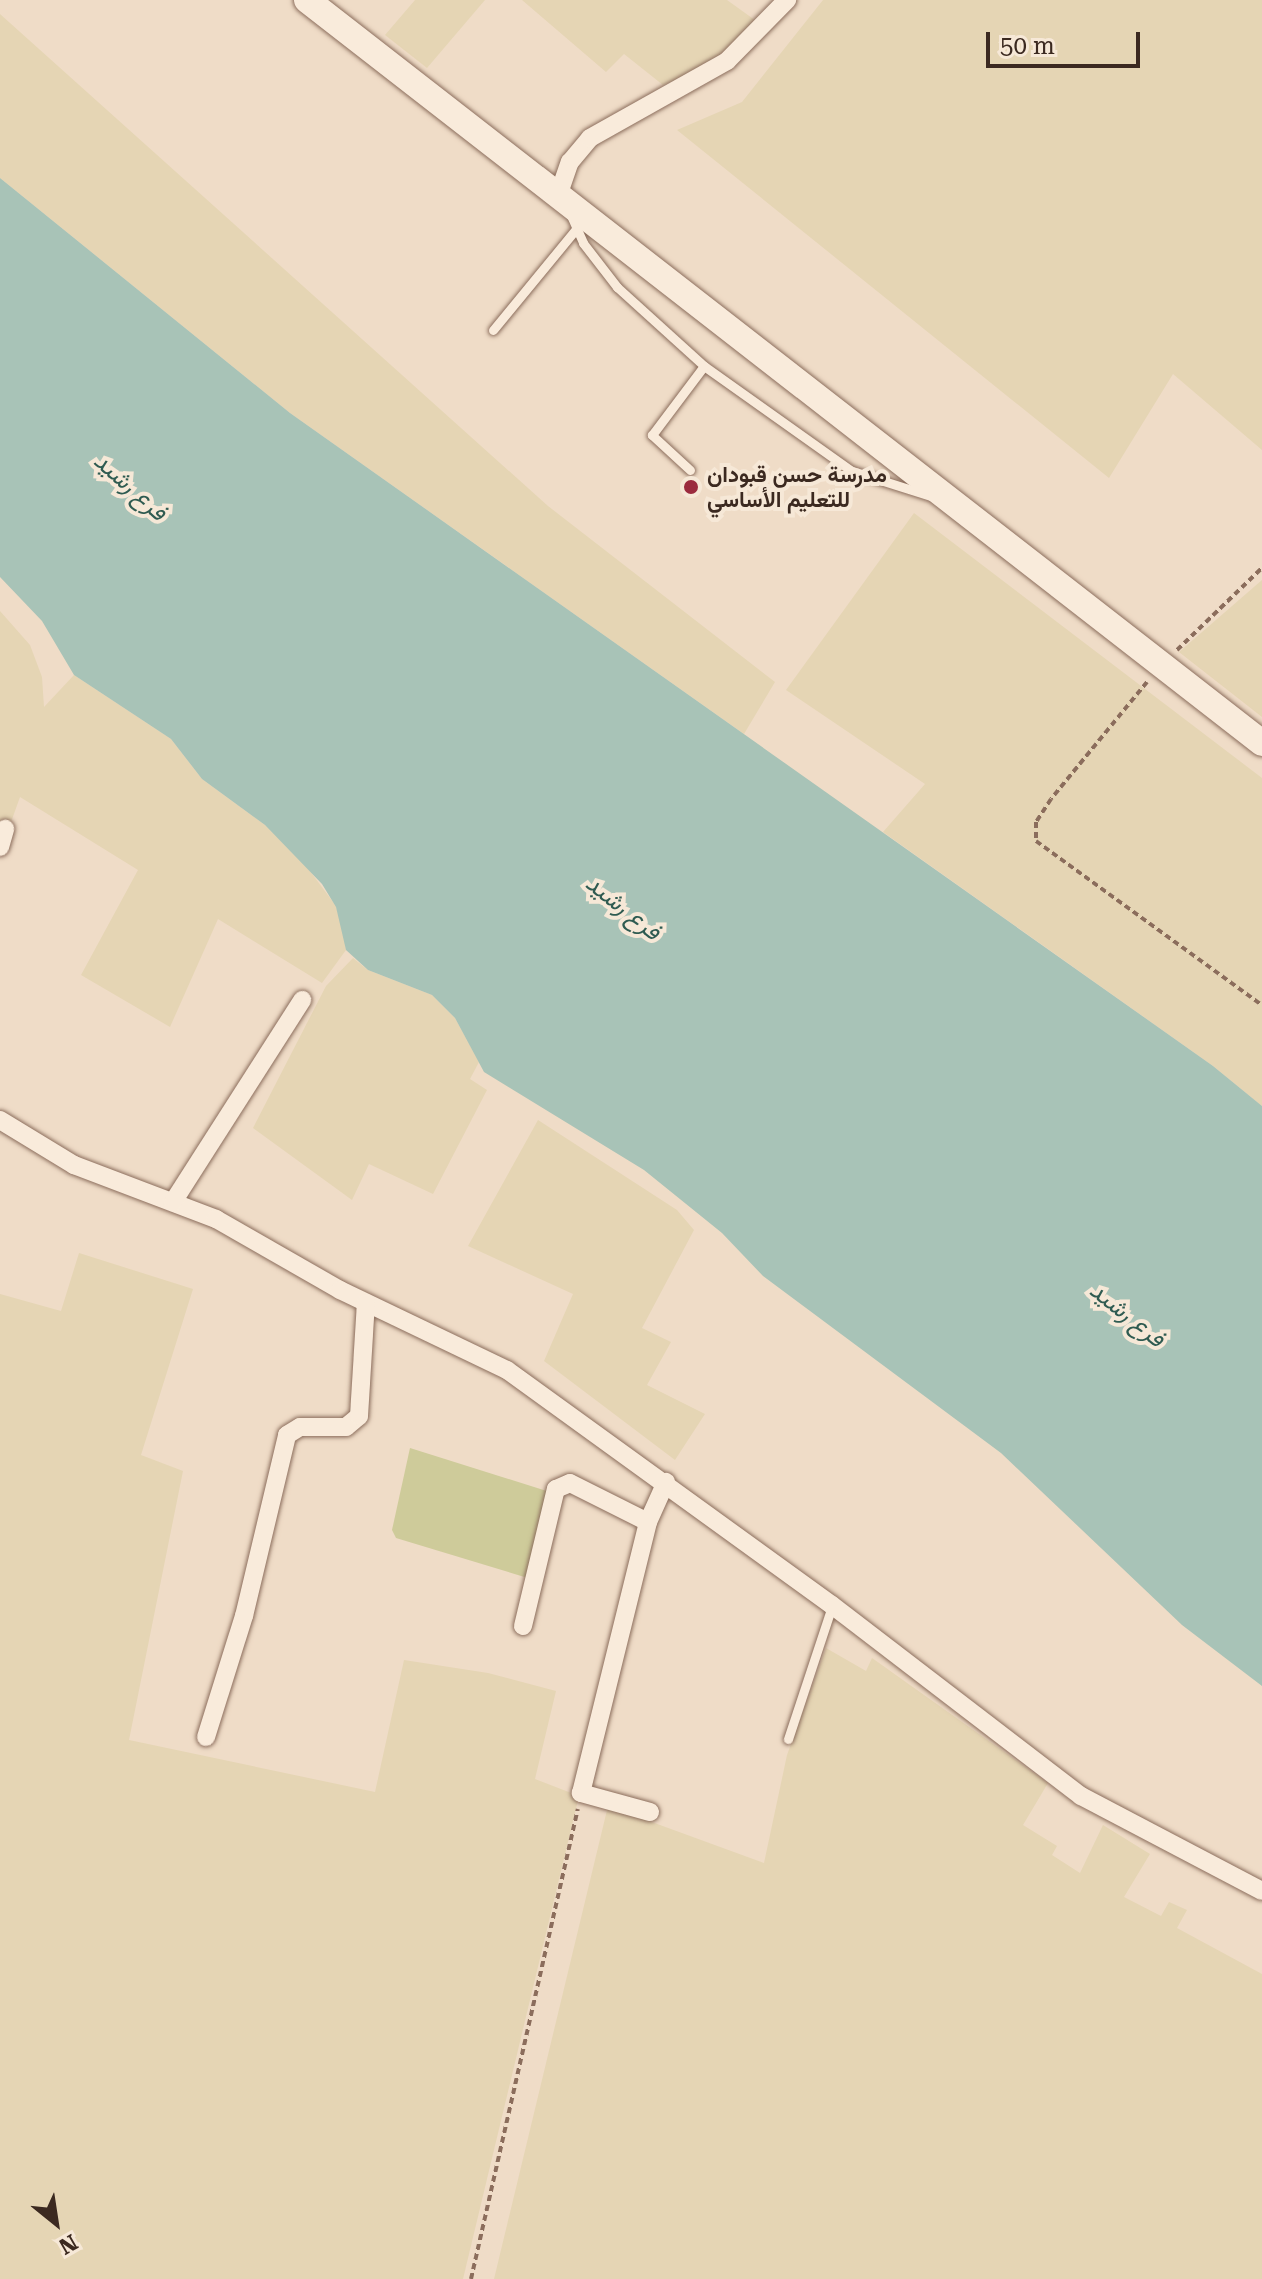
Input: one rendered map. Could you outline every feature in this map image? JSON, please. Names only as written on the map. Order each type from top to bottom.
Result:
[{"type":"street","points":[[307,0],[1159,667],[1262,743]]},
{"type":"street","points":[[563,200],[570,162],[590,138],[727,61],[787,0]]},
{"type":"street","points":[[173,1202],[302,1000]]},
{"type":"street","points":[[0,1120],[74,1165],[216,1219],[366,1303],[507,1370],[666,1482],[832,1605],[1081,1796],[1262,1891]]},
{"type":"street","points":[[206,1737],[244,1616],[287,1435],[300,1427],[346,1427],[359,1416],[366,1303]]},
{"type":"street","points":[[650,1812],[581,1793],[648,1522],[666,1482]]},
{"type":"street","points":[[523,1626],[561,1485],[570,1483],[648,1522]]},
{"type":"lane","points":[[563,200],[575,230],[617,287],[704,366],[852,471],[943,498]]},
{"type":"lane","points":[[493,330],[575,230]]},
{"type":"lane","points":[[690,470],[652,435],[704,366]]},
{"type":"lane","points":[[788,1739],[832,1605]]},
{"type":"path","points":[[1262,568],[1159,667],[1051,799],[1036,822],[1036,841],[1262,1005]]},
{"type":"path","points":[[471,2279],[581,1793]]},
{"type":"shaded area","points":[[415,0],[485,0],[427,68],[385,35]]},
{"type":"shaded area","points":[[522,0],[727,0],[759,23],[723,61],[663,85],[624,54],[606,72]]},
{"type":"shaded area","points":[[823,0],[1262,0],[1262,450],[1173,374],[1109,478],[677,130],[742,102]]},
{"type":"shaded area","points":[[0,14],[548,506],[775,682],[744,734],[290,413],[0,178]]},
{"type":"shaded area","points":[[914,513],[1262,778],[1262,1106],[1213,1066],[883,832],[925,784],[786,690]]},
{"type":"shaded area","points":[[1262,580],[1262,717],[1179,652]]},
{"type":"shaded area","points":[[0,611],[30,645],[42,677],[44,707],[74,675],[171,739],[202,779],[265,825],[304,863],[336,906],[344,933],[346,950],[322,983],[218,919],[170,1027],[81,975],[138,870],[20,797],[0,853]]},
{"type":"shaded area","points":[[353,958],[368,970],[432,995],[455,1018],[479,1062],[470,1079],[487,1090],[433,1194],[369,1164],[352,1200],[253,1128],[326,986]]},
{"type":"shaded area","points":[[538,1120],[677,1210],[694,1230],[642,1328],[671,1342],[647,1385],[705,1414],[675,1460],[544,1361],[573,1294],[468,1246]]},
{"type":"shaded area","points":[[79,1253],[193,1289],[141,1455],[183,1471],[129,1740],[375,1792],[404,1660],[488,1673],[556,1691],[535,1779],[579,1796],[463,2279],[0,2279],[0,1294],[61,1311]]},
{"type":"shaded area","points":[[410,1448],[553,1493],[531,1579],[396,1538],[392,1530]]},
{"type":"shaded area","points":[[826,1648],[866,1671],[872,1658],[1048,1783],[1023,1825],[1057,1846],[1052,1855],[1080,1873],[1103,1825],[1150,1854],[1124,1897],[1161,1916],[1169,1902],[1187,1910],[1177,1928],[1262,1974],[1262,2279],[494,2279],[608,1806],[764,1863],[787,1755]]},
{"type":"water","name":"فرع رشيد","points":[[0,178],[290,413],[1213,1066],[1262,1106],[1262,1686],[1182,1625],[1001,1453],[763,1276],[722,1233],[644,1170],[484,1072],[455,1018],[432,995],[368,970],[346,950],[336,907],[322,884],[265,825],[202,779],[171,739],[74,675],[42,621],[0,577]]},
{"type":"place","name":"مدرسة حسن قبودان للتعليم الأساسي","points":[[691,487]]}]
